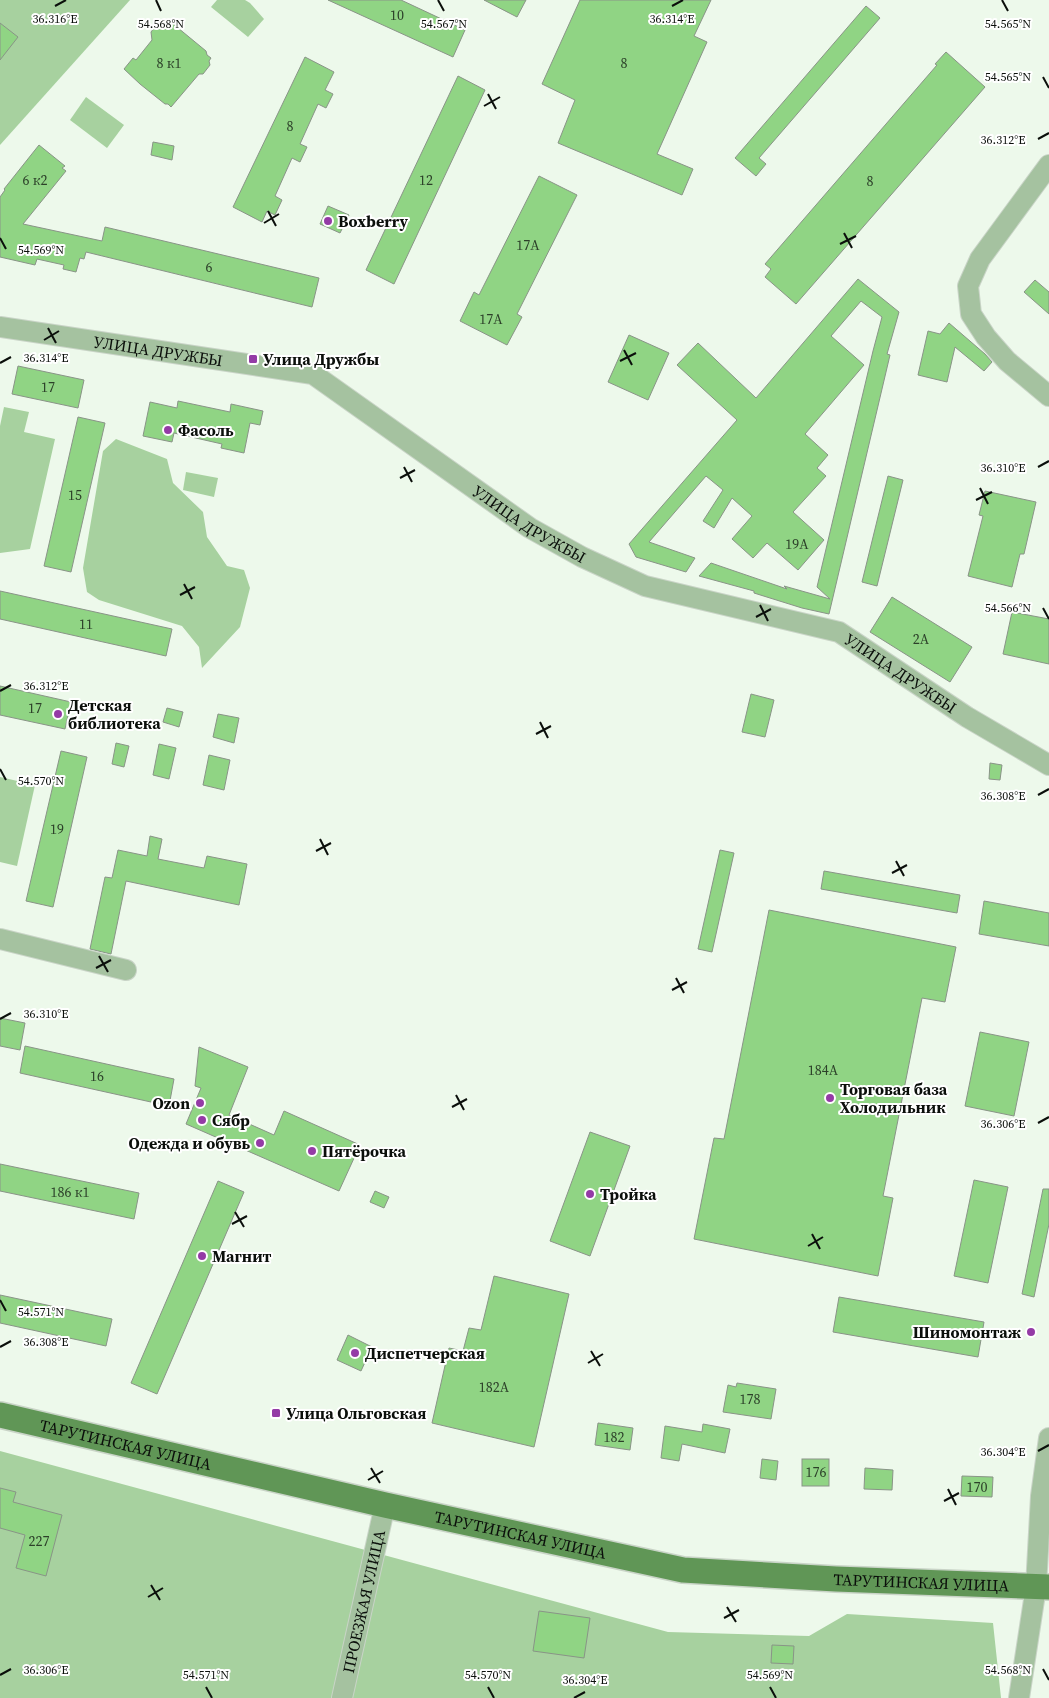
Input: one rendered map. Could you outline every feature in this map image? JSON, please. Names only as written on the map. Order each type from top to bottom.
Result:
[{"type":"main road","name":"ТАРУТИНСКАЯ УЛИЦА","points":[[0,1415],[385,1505],[683,1570],[836,1579],[1042,1587]]},
{"type":"street","points":[[1049,165],[980,259],[968,286],[971,314],[986,336],[1007,361],[1049,396]]},
{"type":"street","name":"УЛИЦА ДРУЖБЫ","points":[[0,327],[314,374],[530,528],[582,557],[645,586],[839,632],[967,717],[1049,765]]},
{"type":"street","points":[[0,939],[126,970]]},
{"type":"street","points":[[1019,1698],[1042,1587],[1041,1496],[1049,1438]]},
{"type":"street","name":"ПРОЕЗЖАЯ УЛИЦА","points":[[342,1698],[385,1505]]},
{"type":"green space","points":[[0,0],[130,0],[0,145]]},
{"type":"green space","points":[[217,0],[245,0],[264,19],[248,37],[211,7]]},
{"type":"green space","points":[[86,97],[124,125],[107,148],[70,120]]},
{"type":"green space","points":[[4,407],[29,412],[24,432],[55,439],[30,549],[0,553],[0,426]]},
{"type":"green space","points":[[116,439],[167,459],[173,483],[203,512],[207,537],[227,566],[244,570],[250,588],[240,627],[202,668],[199,647],[182,626],[99,600],[87,592],[83,568],[103,451]]},
{"type":"green space","points":[[186,472],[218,478],[214,497],[183,490]]},
{"type":"green space","points":[[0,777],[35,785],[17,866],[0,862]]},
{"type":"green space","points":[[0,1451],[668,1632],[809,1636],[847,1614],[993,1623],[1001,1698],[0,1698]]},
{"type":"building","points":[[328,0],[401,0],[465,30],[453,57]]},
{"type":"building","points":[[484,0],[526,0],[517,17]]},
{"type":"building","points":[[580,0],[711,0],[694,36],[707,42],[657,154],[693,169],[682,195],[558,143],[575,100],[542,84]]},
{"type":"building","points":[[866,6],[880,18],[759,158],[766,164],[756,176],[735,158]]},
{"type":"building","points":[[0,23],[18,37],[0,60]]},
{"type":"building","points":[[158,23],[172,23],[206,51],[207,55],[211,58],[209,61],[210,65],[203,74],[199,74],[171,107],[140,84],[124,69],[133,58],[136,60],[152,40],[151,32]]},
{"type":"building","points":[[946,52],[985,87],[796,304],[765,277],[771,269],[765,264],[937,65],[935,64]]},
{"type":"building","points":[[305,57],[334,72],[325,90],[333,94],[326,108],[318,104],[300,144],[307,147],[300,162],[292,158],[275,196],[282,200],[275,215],[267,211],[262,222],[233,207]]},
{"type":"building","points":[[458,76],[485,90],[394,284],[366,270]]},
{"type":"building","points":[[153,142],[174,146],[172,160],[151,155]]},
{"type":"building","points":[[39,145],[65,166],[62,168],[66,171],[23,224],[102,241],[105,227],[319,278],[312,307],[86,252],[84,259],[80,258],[76,272],[63,269],[64,265],[37,259],[35,265],[0,257],[0,197],[4,189]]},
{"type":"building","points":[[539,176],[577,195],[517,314],[522,317],[507,345],[460,321],[474,292],[479,295]]},
{"type":"building","points":[[328,206],[349,215],[340,233],[320,224]]},
{"type":"building","points":[[858,279],[899,312],[887,354],[890,355],[829,614],[802,608],[754,593],[754,591],[699,576],[711,563],[787,589],[784,586],[830,599],[817,587],[882,317],[861,301],[831,336],[864,365],[805,434],[828,455],[817,468],[826,476],[793,512],[824,540],[798,570],[767,543],[753,558],[732,539],[752,516],[732,498],[714,528],[703,521],[723,490],[706,476],[649,542],[695,558],[686,572],[636,557],[629,544],[737,420],[677,365],[698,343],[756,398]]},
{"type":"building","points":[[1035,280],[1049,292],[1049,314],[1024,292]]},
{"type":"building","points":[[949,323],[992,362],[984,371],[955,347],[947,382],[918,375],[928,331],[940,334]]},
{"type":"building","points":[[629,335],[669,353],[648,400],[608,382]]},
{"type":"building","points":[[18,366],[84,380],[78,408],[12,394]]},
{"type":"building","points":[[178,401],[230,412],[231,404],[263,411],[260,425],[250,423],[244,453],[221,448],[222,444],[174,433],[172,442],[143,436],[150,402],[177,408]]},
{"type":"building","points":[[78,417],[105,423],[71,572],[44,566]]},
{"type":"building","points":[[888,476],[903,480],[877,586],[862,582]]},
{"type":"building","points":[[985,491],[1036,502],[1024,554],[1020,554],[1012,587],[968,576],[983,516],[979,515]]},
{"type":"building","points":[[0,591],[172,629],[166,656],[0,619]]},
{"type":"building","points":[[892,597],[972,647],[950,682],[870,632]]},
{"type":"building","points":[[1012,612],[1049,619],[1049,664],[1003,654]]},
{"type":"building","points":[[0,686],[71,702],[65,729],[0,715]]},
{"type":"building","points":[[751,694],[774,700],[765,737],[742,732]]},
{"type":"building","points":[[167,708],[183,712],[179,727],[163,722]]},
{"type":"building","points":[[218,714],[239,718],[234,743],[213,737]]},
{"type":"building","points":[[116,743],[129,746],[124,767],[112,764]]},
{"type":"building","points":[[159,744],[176,748],[169,779],[153,775]]},
{"type":"building","points":[[61,751],[87,757],[53,907],[26,901]]},
{"type":"building","points":[[209,755],[230,760],[224,790],[203,785]]},
{"type":"building","points":[[990,763],[1002,765],[1000,780],[989,779]]},
{"type":"building","points":[[150,836],[162,839],[158,859],[204,868],[207,856],[247,864],[239,905],[126,881],[111,954],[90,949],[105,877],[112,878],[118,850],[147,856]]},
{"type":"building","points":[[720,850],[734,853],[712,952],[698,949]]},
{"type":"building","points":[[824,871],[960,895],[957,913],[821,889]]},
{"type":"building","points":[[984,901],[1049,913],[1049,946],[979,934]]},
{"type":"building","points":[[769,910],[956,947],[945,1002],[922,998],[883,1196],[893,1198],[878,1276],[694,1239],[714,1138],[724,1139]]},
{"type":"building","points":[[0,1018],[25,1023],[20,1050],[0,1046]]},
{"type":"building","points":[[980,1032],[1029,1042],[1014,1116],[965,1106]]},
{"type":"building","points":[[25,1046],[174,1079],[169,1106],[20,1073]]},
{"type":"building","points":[[199,1047],[248,1067],[229,1115],[274,1135],[284,1111],[360,1145],[339,1191],[186,1124],[201,1088],[195,1086]]},
{"type":"building","name":"Тройка","points":[[590,1132],[630,1146],[590,1256],[550,1241]]},
{"type":"building","points":[[0,1164],[139,1193],[134,1219],[0,1191]]},
{"type":"building","points":[[974,1180],[1008,1187],[988,1283],[954,1276]]},
{"type":"building","points":[[218,1181],[244,1192],[157,1394],[131,1383]]},
{"type":"building","points":[[1043,1189],[1049,1189],[1049,1224],[1034,1297],[1022,1294]]},
{"type":"building","points":[[375,1191],[389,1197],[384,1208],[370,1202]]},
{"type":"building","points":[[494,1276],[569,1294],[534,1447],[432,1423],[449,1348],[463,1351],[469,1328],[481,1330]]},
{"type":"building","points":[[0,1295],[112,1319],[106,1346],[0,1323]]},
{"type":"building","points":[[839,1297],[984,1322],[978,1357],[833,1332]]},
{"type":"building","name":"Диспетчерская","points":[[348,1335],[372,1347],[361,1371],[337,1360]]},
{"type":"building","points":[[737,1383],[776,1389],[771,1419],[723,1412],[728,1385],[736,1387]]},
{"type":"building","points":[[598,1423],[633,1428],[630,1450],[595,1445]]},
{"type":"building","points":[[703,1424],[730,1429],[725,1453],[682,1444],[679,1461],[661,1458],[665,1426],[702,1432]]},
{"type":"building","points":[[762,1459],[778,1461],[776,1480],[760,1478]]},
{"type":"building","points":[[802,1459],[829,1459],[829,1486],[802,1486]]},
{"type":"building","points":[[865,1468],[893,1470],[892,1490],[864,1489]]},
{"type":"building","points":[[962,1476],[993,1477],[992,1497],[961,1496]]},
{"type":"building","points":[[0,1488],[16,1492],[13,1502],[62,1515],[46,1576],[16,1568],[25,1535],[0,1528]]},
{"type":"building","points":[[539,1611],[590,1618],[584,1658],[533,1651]]},
{"type":"building","points":[[772,1645],[794,1646],[793,1664],[771,1663]]},
{"type":"place","name":"Boxberry","points":[[328,221]]},
{"type":"place","name":"Улица Дружбы","points":[[253,359]]},
{"type":"place","name":"Фасоль","points":[[168,430]]},
{"type":"place","name":"Детская библиотека","points":[[58,714]]},
{"type":"place","name":"Торговая база Холодильник","points":[[830,1098]]},
{"type":"place","name":"Ozon","points":[[200,1103]]},
{"type":"place","name":"Сябр","points":[[202,1120]]},
{"type":"place","name":"Одежда и обувь","points":[[260,1143]]},
{"type":"place","name":"Пятёрочка","points":[[312,1151]]},
{"type":"place","name":"Тройка","points":[[590,1194]]},
{"type":"place","name":"Магнит","points":[[202,1256]]},
{"type":"place","name":"Шиномонтаж","points":[[1031,1332]]},
{"type":"place","name":"Диспетчерская","points":[[355,1353]]},
{"type":"place","name":"Улица Ольговская","points":[[276,1413]]}]
